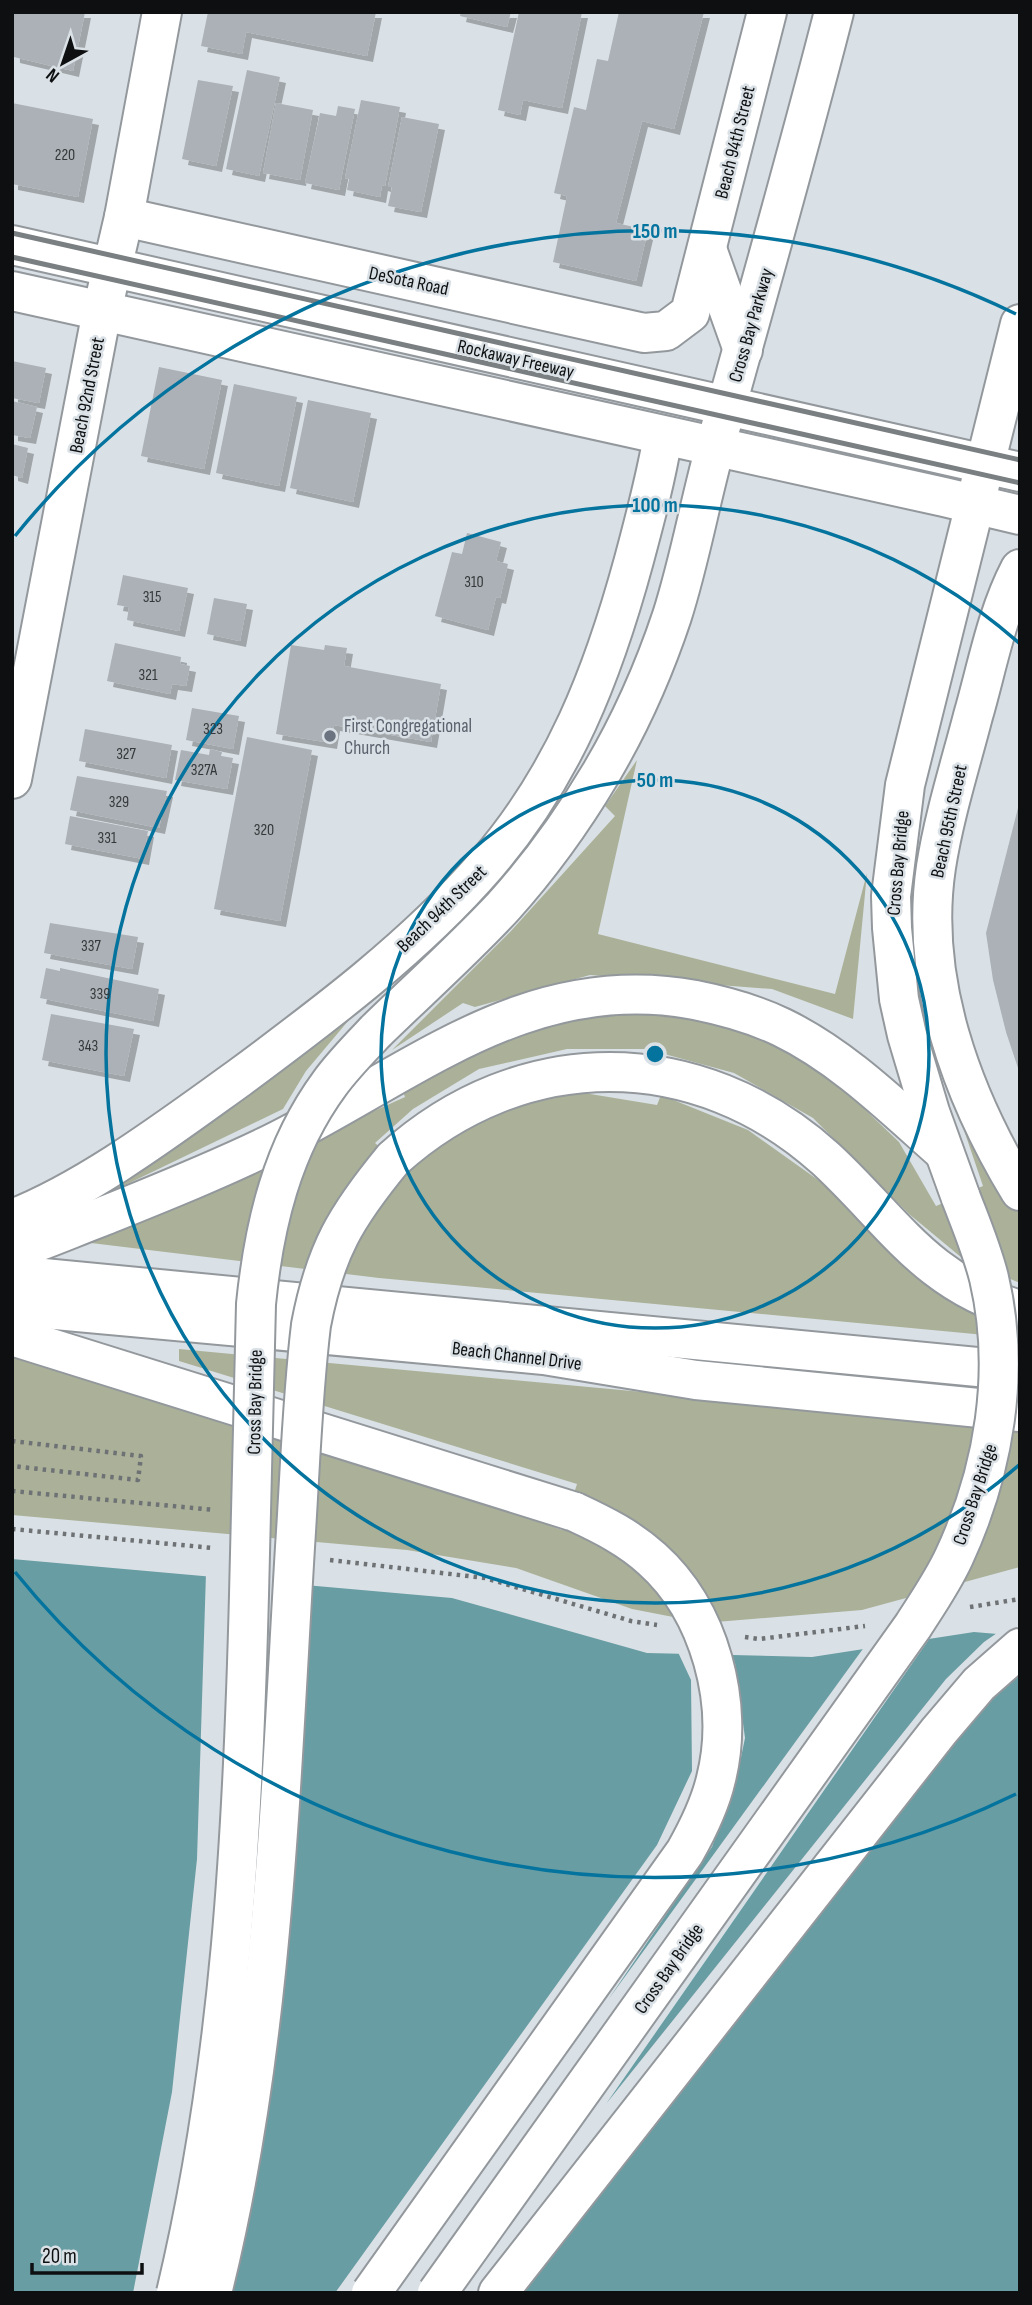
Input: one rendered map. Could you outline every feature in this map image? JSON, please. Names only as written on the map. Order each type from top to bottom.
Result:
[{"type":"main road","name":"Beach 92nd Street","points":[[12,779],[162,12]]},
{"type":"main road","name":"Beach 94th Street","points":[[690,313],[767,12]]},
{"type":"main road","name":"Cross Bay Parkway","points":[[664,638],[790,185],[834,12]]},
{"type":"main road","name":"DeSota Road","points":[[124,217],[644,333],[666,331],[690,313]]},
{"type":"main road","name":"Rockaway Freeway","points":[[12,245],[1002,468]]},
{"type":"main road","points":[[708,249],[743,350]]},
{"type":"main road","points":[[12,290],[1020,515]]},
{"type":"main road","points":[[975,504],[1002,468],[1020,324]]},
{"type":"main road","points":[[663,436],[727,405]]},
{"type":"main road","name":"Beach 94th Street","points":[[12,1219],[81,1184],[137,1148],[290,1040],[414,936],[486,865],[542,788],[588,703],[615,630],[657,470],[663,436]]},
{"type":"main road","name":"Cross Bay Bridge","points":[[437,2293],[913,1626],[953,1560],[969,1521],[991,1447],[998,1399],[996,1317],[989,1277],[918,1075],[899,999],[891,907],[905,785],[975,504]]},
{"type":"main road","name":"Beach 95th Street","points":[[1020,569],[1001,615],[951,795],[936,868],[933,901],[936,966],[950,1038],[978,1112],[1020,1191]]},
{"type":"main road","name":"Cross Bay Bridge","points":[[176,2293],[207,2135],[232,1955],[246,1699],[256,1304],[260,1266],[274,1198],[296,1137],[330,1083],[376,1031],[476,935],[533,872],[582,803],[603,770],[641,697],[664,638]]},
{"type":"main road","points":[[12,1251],[139,1202],[272,1143],[437,1051],[509,1017],[542,1007],[612,994],[647,993],[700,1001],[747,1013],[781,1027],[844,1066],[944,1152]]},
{"type":"main road","points":[[212,2293],[241,2158],[264,1996],[279,1818],[311,1325],[317,1292],[338,1236],[352,1212],[393,1159],[413,1141],[454,1114],[477,1102],[545,1078],[623,1071],[683,1081],[740,1101],[772,1117],[826,1160],[900,1238],[934,1267],[980,1295],[1020,1310]]},
{"type":"main road","name":"Beach Channel Drive","points":[[12,1275],[1020,1371]]},
{"type":"main road","name":"Beach Channel Drive","points":[[12,1306],[544,1355],[696,1380],[1020,1412]]},
{"type":"main road","points":[[12,1336],[575,1512],[620,1534],[654,1560],[683,1595],[696,1617],[710,1654],[719,1692],[722,1721],[717,1777],[699,1827],[685,1852],[371,2293]]},
{"type":"main road","points":[[498,2293],[939,1731],[979,1684],[1020,1648]]},
{"type":"path","points":[[12,1441],[141,1455],[138,1480],[12,1466]]},
{"type":"path","points":[[12,1491],[219,1510]]},
{"type":"path","points":[[12,1529],[221,1549]]},
{"type":"path","points":[[318,1558],[485,1578],[631,1621],[670,1627]]},
{"type":"path","points":[[966,1608],[1020,1599]]},
{"type":"path","points":[[733,1636],[759,1639],[876,1625]]},
{"type":"green space","points":[[637,760],[598,934],[835,994],[867,873],[853,1019],[772,989],[590,975],[475,1007],[463,1003],[392,1050],[511,931],[615,816],[605,806]]},
{"type":"green space","points":[[648,1009],[715,1019],[771,1037],[770,1044],[833,1079],[899,1142],[936,1206],[983,1186],[937,1051],[997,1176],[1020,1210],[1020,1283],[962,1258],[909,1214],[813,1118],[734,1073],[646,1049],[567,1049],[479,1069],[413,1109],[375,1143],[407,1171],[482,1116],[572,1091],[657,1105],[661,1095],[748,1130],[821,1182],[897,1257],[987,1314],[985,1335],[379,1278],[91,1243],[89,1230],[173,1202],[405,1097],[401,1087],[514,1033],[586,1013]]},
{"type":"green space","points":[[354,1014],[306,1071],[283,1109],[65,1214]]},
{"type":"green space","points":[[179,1349],[1020,1427],[1020,1567],[862,1610],[704,1623],[632,1609],[516,1568],[407,1550],[12,1515],[12,1350],[367,1462],[562,1530],[577,1484],[179,1361]]},
{"type":"water","points":[[12,1559],[452,1598],[647,1653],[812,1657],[974,1632],[1020,1636],[1020,2293],[12,2293]]},
{"type":"pier","points":[[206,1573],[310,1582],[224,2293],[133,2293],[172,2092],[197,1859]]},
{"type":"pier","points":[[1000,1631],[1020,1633],[1020,1673],[980,1711],[512,2293],[335,2293],[657,1845],[692,1771],[691,1680],[677,1650],[730,1651],[735,1663],[745,1738],[737,1777],[712,1847],[608,2000],[865,1646],[932,1635],[606,2104],[946,1679],[984,1642]]},
{"type":"building","points":[[12,12],[85,12],[73,71],[14,57]]},
{"type":"building","points":[[208,12],[376,12],[367,56],[246,32],[242,54],[201,46]]},
{"type":"building","points":[[461,12],[511,12],[507,27],[460,16]]},
{"type":"building","points":[[519,12],[582,12],[562,108],[523,100],[520,115],[498,110]]},
{"type":"building","points":[[619,12],[704,12],[674,129],[642,121],[616,223],[648,230],[636,281],[553,262],[567,196],[554,193],[574,107],[586,110],[597,59],[608,61]]},
{"type":"building","points":[[247,70],[280,77],[259,176],[226,169]]},
{"type":"building","points":[[198,80],[233,86],[216,166],[182,159]]},
{"type":"building","points":[[361,100],[400,107],[385,186],[382,185],[380,197],[347,190],[349,179],[345,178]]},
{"type":"building","points":[[12,103],[93,119],[78,197],[12,184]]},
{"type":"building","points":[[276,103],[313,110],[300,180],[263,173]]},
{"type":"building","points":[[338,106],[355,109],[339,190],[305,183],[320,113],[336,116]]},
{"type":"building","points":[[402,117],[439,124],[421,212],[388,206],[392,187],[388,187]]},
{"type":"building","points":[[12,361],[46,368],[39,403],[12,398]]},
{"type":"building","points":[[159,367],[222,380],[204,469],[141,456]]},
{"type":"building","points":[[234,384],[297,397],[279,486],[216,473]]},
{"type":"building","points":[[308,400],[371,413],[353,502],[290,488]]},
{"type":"building","points":[[12,401],[37,407],[30,438],[12,435]]},
{"type":"building","points":[[12,444],[28,448],[22,478],[12,475]]},
{"type":"building","points":[[467,533],[501,542],[496,561],[508,564],[500,598],[496,597],[488,630],[435,616],[452,552],[462,554]]},
{"type":"building","points":[[123,575],[188,588],[179,631],[127,620],[129,607],[117,605]]},
{"type":"building","points":[[214,598],[247,604],[240,641],[207,634]]},
{"type":"building","points":[[115,643],[181,657],[180,664],[190,666],[186,686],[172,684],[170,694],[107,681]]},
{"type":"building","points":[[291,645],[324,650],[325,645],[347,648],[344,666],[441,684],[431,742],[334,725],[331,743],[276,734]]},
{"type":"building","points":[[192,708],[239,716],[233,749],[186,740]]},
{"type":"building","points":[[85,729],[172,745],[166,778],[79,761]]},
{"type":"building","points":[[247,737],[312,750],[280,921],[214,909]]},
{"type":"building","points":[[210,749],[222,752],[221,756],[233,758],[227,789],[175,780],[181,750],[209,755]]},
{"type":"building","points":[[77,776],[167,791],[159,828],[70,810]]},
{"type":"building","points":[[1019,804],[1019,1071],[993,980],[986,933]]},
{"type":"building","points":[[70,816],[148,831],[143,859],[65,844]]},
{"type":"building","points":[[50,923],[138,937],[132,969],[44,953]]},
{"type":"building","points":[[46,968],[60,971],[60,968],[159,989],[153,1021],[40,998]]},
{"type":"building","points":[[51,1014],[134,1029],[124,1076],[42,1060]]},
{"type":"railway","points":[[12,233],[1020,460]]},
{"type":"railway","points":[[12,257],[1020,483]]},
{"type":"place","name":"First Congregational Church","points":[[330,736]]}]
